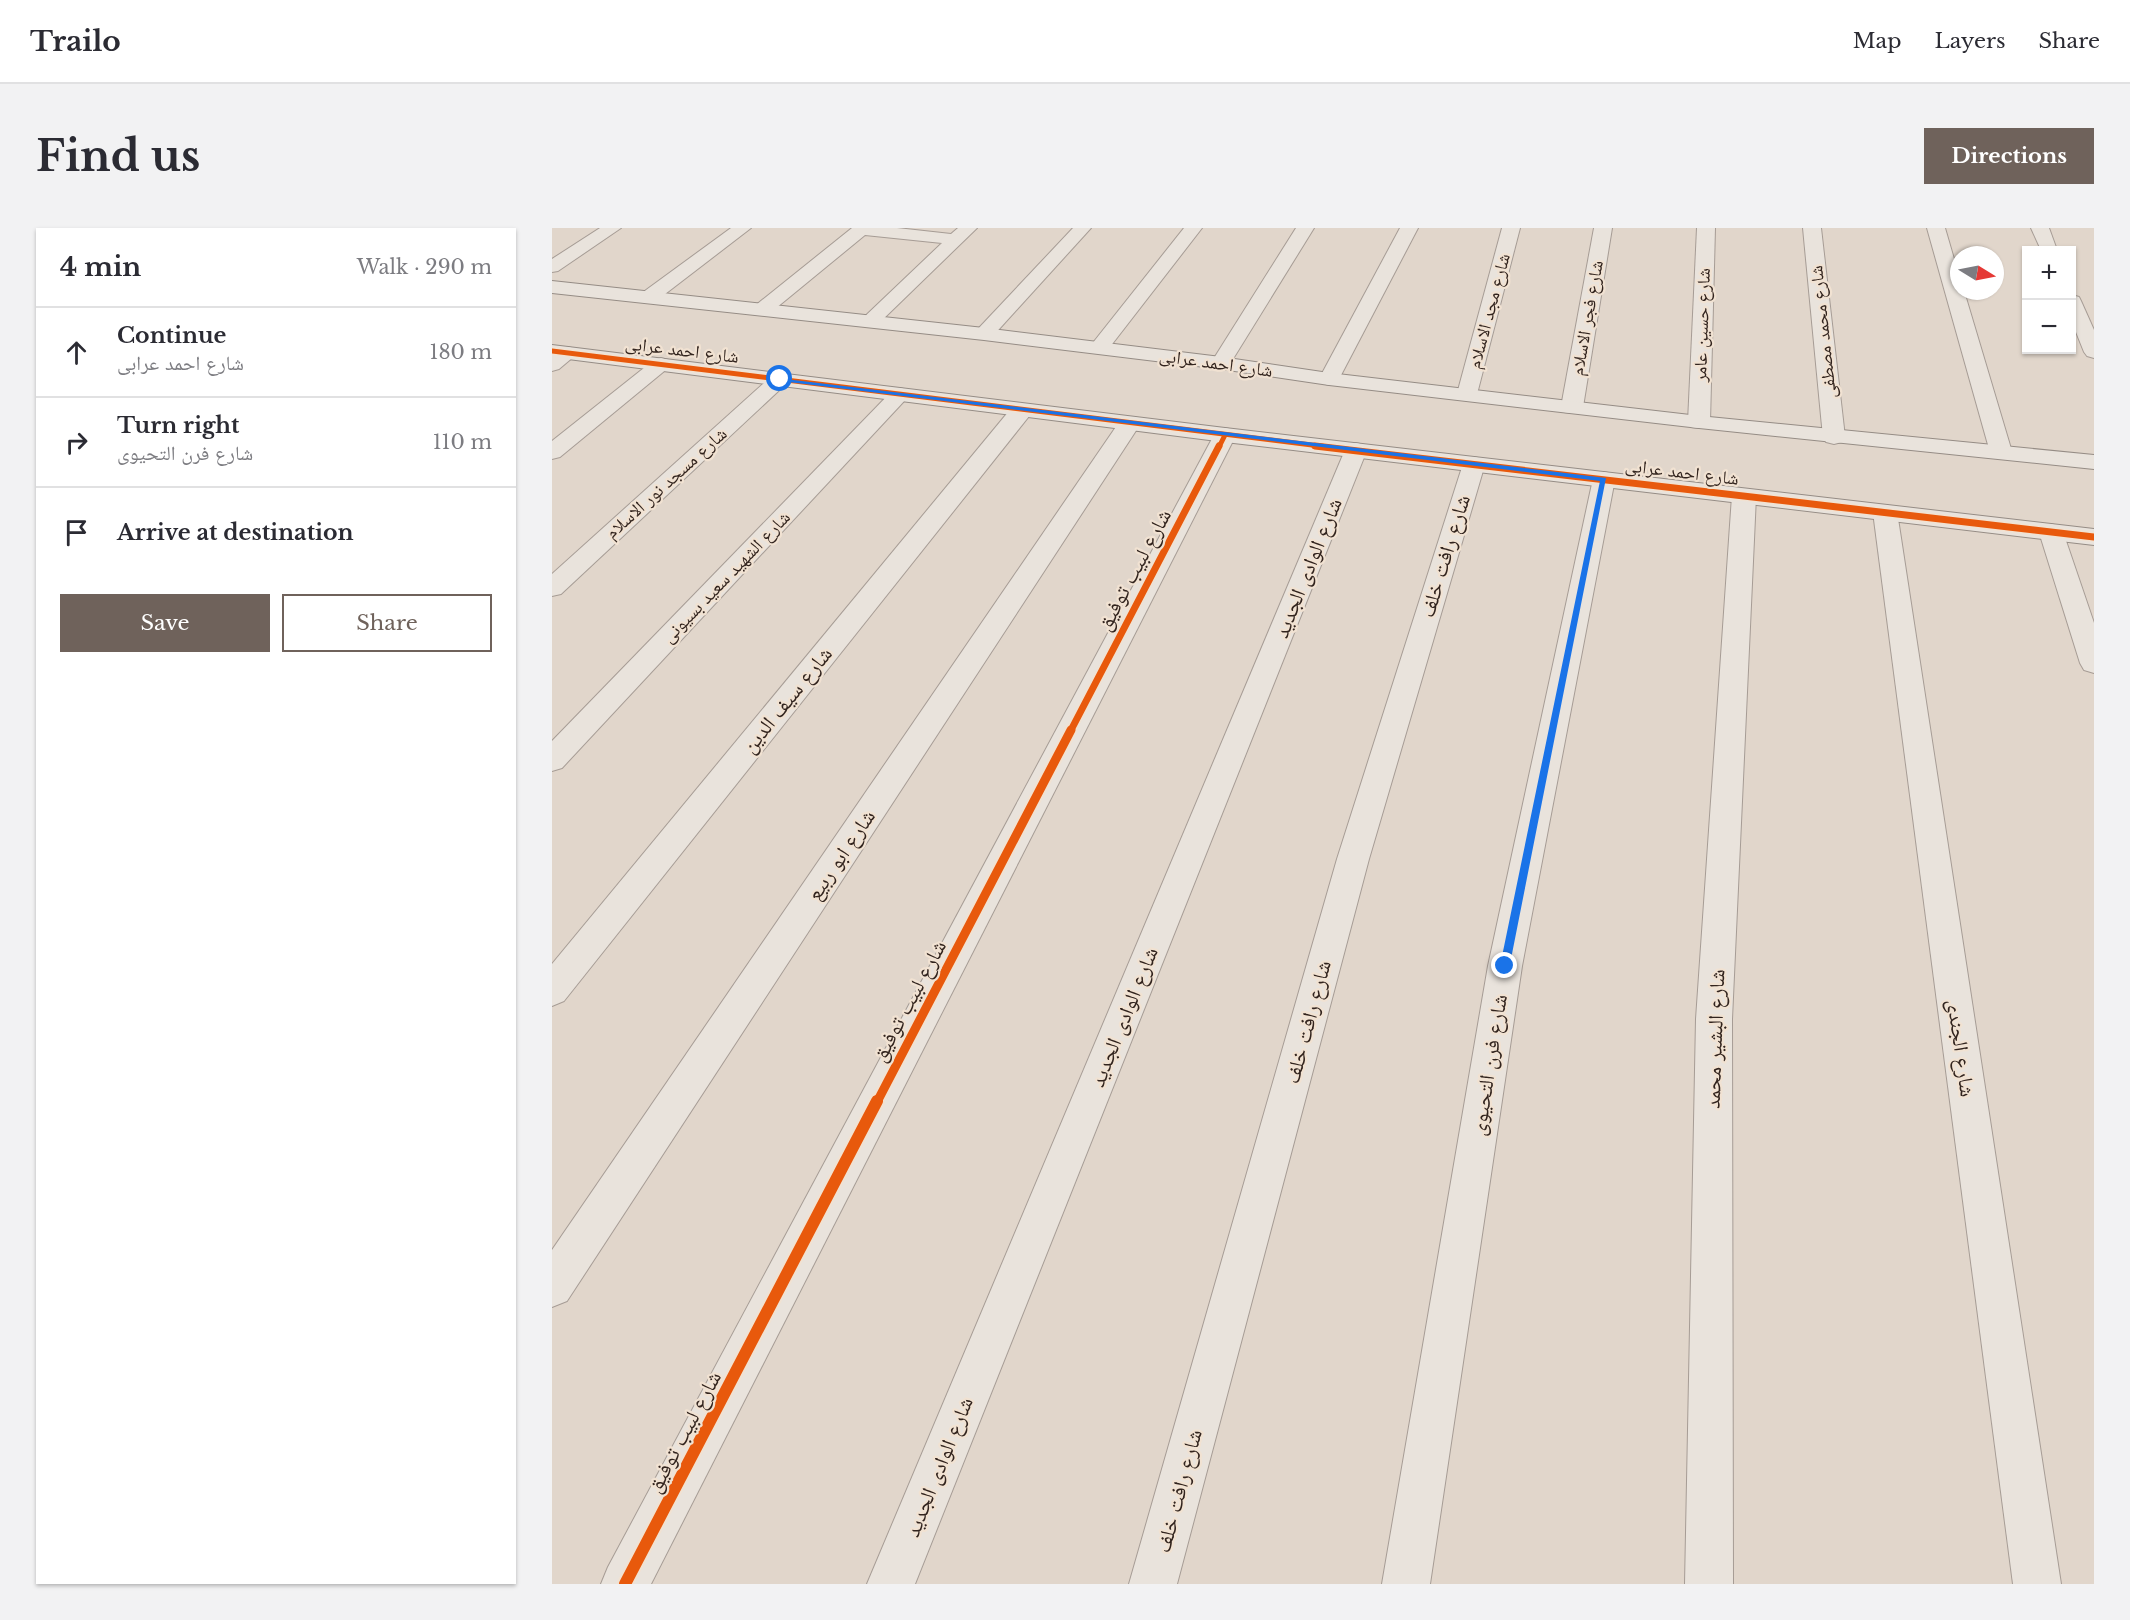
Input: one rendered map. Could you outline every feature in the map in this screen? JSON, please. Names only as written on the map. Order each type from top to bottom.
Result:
[{"type":"street","points":[[552,267],[612,228]]},
{"type":"street","points":[[649,297],[742,228]]},
{"type":"street","points":[[763,309],[862,228],[962,234]]},
{"type":"street","points":[[984,334],[1082,228]]},
{"type":"street","points":[[1099,348],[1193,228]]},
{"type":"street","points":[[1221,363],[1305,228]]},
{"type":"street","points":[[1329,379],[1409,228]]},
{"type":"street","name":"شارع مجد الاسلام","points":[[1467,394],[1511,228]]},
{"type":"street","name":"شارع فجر الاسلام","points":[[1572,407],[1603,228]]},
{"type":"street","name":"شارع حسين عامر","points":[[1699,422],[1706,228]]},
{"type":"street","name":"شارع محمد مصطفى","points":[[1812,228],[1834,437]]},
{"type":"street","points":[[1936,228],[2001,452]]},
{"type":"street","points":[[2040,228],[2047,246]]},
{"type":"street","points":[[870,321],[962,234]]},
{"type":"street","name":"شارع احمد عرابى","points":[[552,287],[984,334],[1221,363],[1329,379],[1699,422],[2094,462]]},
{"type":"street","points":[[2076,310],[2094,352]]},
{"type":"street","name":"شارع احمد عرابى","points":[[557,356],[661,364],[1225,435],[2094,537]]},
{"type":"street","points":[[552,452],[661,364]]},
{"type":"street","name":"شارع مسجد نور الاسلام","points":[[552,588],[780,379]]},
{"type":"street","name":"شارع الشهيد سعيد بسيونى","points":[[552,760],[900,394]]},
{"type":"street","name":"شارع سيف الدين","points":[[552,990],[1022,410]]},
{"type":"street","name":"شارع ابو ربيع","points":[[552,1286],[1130,423]]},
{"type":"street","name":"شارع لبيب توفيق","points":[[626,1584],[1225,435]]},
{"type":"street","name":"شارع الوادى الجديد","points":[[891,1584],[1356,450]]},
{"type":"street","name":"شارع رافت خلف","points":[[1153,1584],[1353,859],[1474,464]]},
{"type":"street","name":"شارع فرن التحيوى","points":[[1406,1584],[1505,966],[1604,479]]},
{"type":"street","name":"شارع البشير محمد","points":[[1709,1584],[1714,1019],[1744,495]]},
{"type":"street","name":"شارع الجندى","points":[[1885,512],[2037,1584]]},
{"type":"street","points":[[2051,532],[2094,663]]},
{"type":"cycle path","points":[[552,351],[1225,435],[2094,537]]},
{"type":"cycle path","points":[[625,1584],[1225,435]]},
{"type":"route","points":[[780,379],[1225,435],[1604,479],[1505,966]]}]
